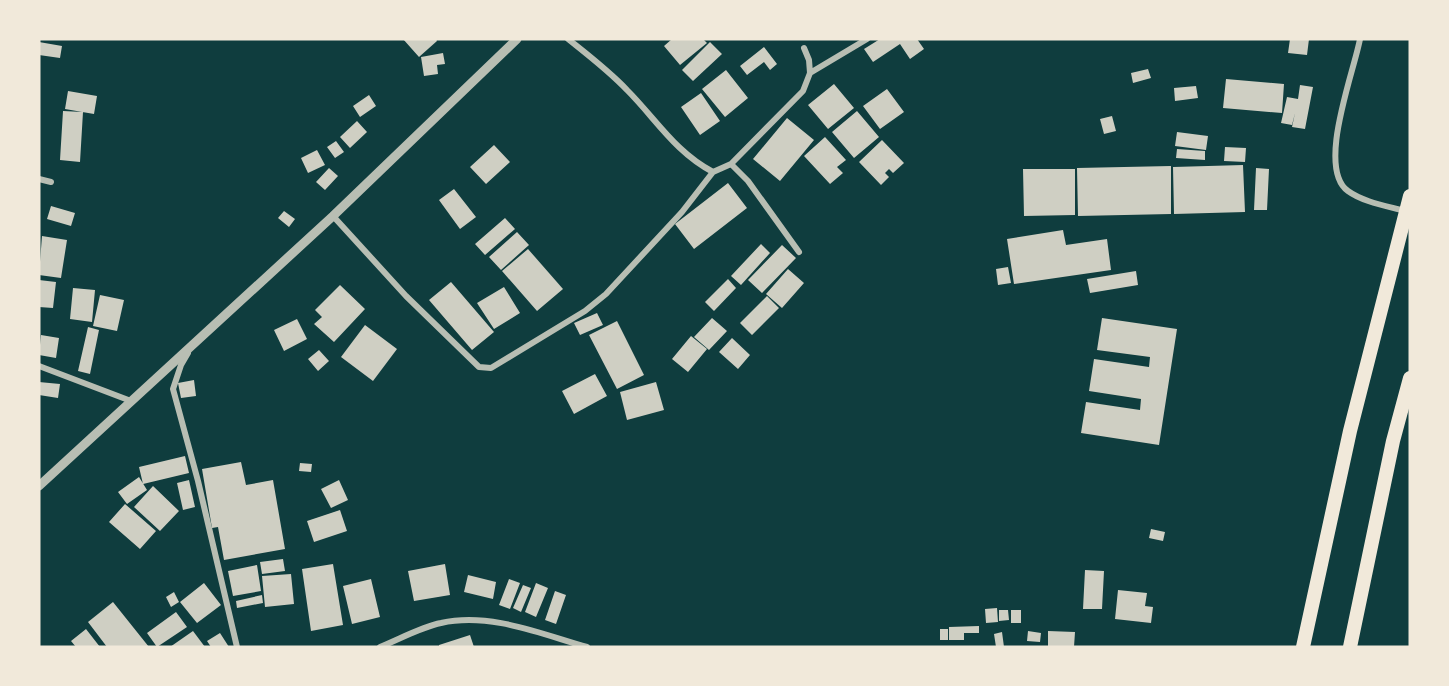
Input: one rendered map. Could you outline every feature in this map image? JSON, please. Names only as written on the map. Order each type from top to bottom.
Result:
[{"type":"highway","points":[[1303,647],[1350,431],[1410,196]]},
{"type":"highway","points":[[1350,647],[1393,441],[1410,378]]},
{"type":"street","points":[[39,486],[333,216],[517,39]]},
{"type":"street","points":[[568,39],[628,90],[668,140],[694,162],[713,172]]},
{"type":"street","points":[[810,72],[867,39]]},
{"type":"street","points":[[1360,39],[1338,128],[1335,168],[1338,179],[1348,191],[1406,211]]},
{"type":"street","points":[[333,216],[406,296],[479,367],[491,368],[585,311],[606,294],[682,212],[713,172],[730,164],[802,90],[810,72],[810,60],[804,48]]},
{"type":"street","points":[[730,164],[748,181],[798,252]]},
{"type":"street","points":[[39,179],[51,182]]},
{"type":"street","points":[[192,346],[181,365],[173,389],[198,481],[237,647]]},
{"type":"street","points":[[39,366],[131,401]]},
{"type":"street","points":[[380,647],[439,623],[459,620],[486,620],[587,647]]},
{"type":"building","points":[[403,39],[436,39],[437,41],[419,57]]},
{"type":"building","points":[[672,39],[703,39],[707,43],[680,65],[664,46]]},
{"type":"building","points":[[880,39],[917,39],[924,49],[910,59],[900,44],[873,62],[864,49]]},
{"type":"building","points":[[1290,39],[1309,39],[1307,55],[1288,53]]},
{"type":"building","points":[[39,42],[62,46],[60,58],[39,55]]},
{"type":"building","points":[[710,42],[722,54],[693,81],[682,70]]},
{"type":"building","points":[[764,47],[777,64],[770,70],[764,62],[747,75],[740,66]]},
{"type":"building","points":[[443,53],[445,64],[437,65],[438,74],[424,76],[421,57]]},
{"type":"building","points":[[1148,69],[1151,78],[1133,83],[1131,73]]},
{"type":"building","points":[[726,70],[748,98],[725,117],[702,89]]},
{"type":"building","points":[[1226,79],[1284,84],[1282,113],[1223,108]]},
{"type":"building","points":[[834,84],[854,108],[828,129],[808,105]]},
{"type":"building","points":[[1300,85],[1313,87],[1305,129],[1292,127],[1295,113],[1292,125],[1281,123],[1287,97],[1298,99]]},
{"type":"building","points":[[1196,86],[1198,98],[1175,101],[1174,88]]},
{"type":"building","points":[[887,89],[904,112],[880,129],[863,106]]},
{"type":"building","points":[[68,91],[97,96],[94,114],[65,109]]},
{"type":"building","points":[[701,93],[720,121],[700,135],[681,107]]},
{"type":"building","points":[[369,95],[376,106],[360,117],[353,106]]},
{"type":"building","points":[[63,111],[83,112],[80,162],[60,160]]},
{"type":"building","points":[[857,111],[879,137],[854,158],[832,132]]},
{"type":"building","points":[[1112,116],[1116,131],[1104,134],[1100,119]]},
{"type":"building","points":[[787,118],[814,140],[780,181],[753,159]]},
{"type":"building","points":[[357,121],[367,132],[350,148],[340,137]]},
{"type":"building","points":[[1177,132],[1208,136],[1206,150],[1175,146]]},
{"type":"building","points":[[825,137],[846,160],[837,167],[843,173],[830,184],[804,156]]},
{"type":"building","points":[[882,140],[904,163],[893,173],[889,169],[885,173],[889,177],[881,185],[859,162]]},
{"type":"building","points":[[336,141],[344,152],[335,158],[327,147]]},
{"type":"building","points":[[494,145],[510,162],[486,184],[470,167]]},
{"type":"building","points":[[1225,147],[1246,148],[1245,162],[1224,161]]},
{"type":"building","points":[[1177,149],[1205,151],[1205,160],[1176,158]]},
{"type":"building","points":[[317,150],[325,165],[308,173],[301,158]]},
{"type":"building","points":[[1243,165],[1245,212],[1174,214],[1173,167]]},
{"type":"building","points":[[1171,166],[1171,214],[1078,216],[1077,168]]},
{"type":"building","points":[[329,168],[338,176],[325,190],[316,182]]},
{"type":"building","points":[[1256,168],[1269,169],[1267,210],[1254,210]]},
{"type":"building","points":[[1023,169],[1075,169],[1075,215],[1024,216]]},
{"type":"building","points":[[728,183],[747,208],[694,249],[675,224]]},
{"type":"building","points":[[454,189],[476,217],[460,229],[439,200]]},
{"type":"building","points":[[51,206],[75,213],[71,226],[47,219]]},
{"type":"building","points":[[284,211],[295,219],[289,227],[278,218]]},
{"type":"building","points":[[505,218],[515,229],[485,255],[475,244]]},
{"type":"building","points":[[1063,230],[1066,245],[1107,239],[1111,270],[1014,284],[1007,239]]},
{"type":"building","points":[[517,232],[529,245],[501,270],[489,257]]},
{"type":"building","points":[[42,236],[67,240],[61,278],[39,275]]},
{"type":"building","points":[[761,244],[770,253],[741,285],[731,276]]},
{"type":"building","points":[[782,245],[796,258],[762,293],[748,280]]},
{"type":"building","points":[[528,249],[563,289],[537,311],[502,271]]},
{"type":"building","points":[[1008,267],[1011,283],[998,285],[996,269]]},
{"type":"building","points":[[788,269],[804,283],[782,308],[766,294]]},
{"type":"building","points":[[1136,271],[1138,285],[1090,293],[1087,279]]},
{"type":"building","points":[[728,279],[736,288],[714,311],[705,302]]},
{"type":"building","points":[[39,280],[56,282],[53,308],[39,307]]},
{"type":"building","points":[[451,282],[494,332],[472,350],[429,300]]},
{"type":"building","points":[[340,285],[365,309],[334,342],[314,324],[322,317],[315,310]]},
{"type":"building","points":[[504,287],[520,313],[494,329],[477,303]]},
{"type":"building","points":[[73,288],[95,290],[92,322],[70,319]]},
{"type":"building","points":[[100,295],[124,300],[117,331],[93,326]]},
{"type":"building","points":[[767,296],[779,308],[752,335],[740,323]]},
{"type":"building","points":[[597,313],[603,325],[580,335],[574,323]]},
{"type":"building","points":[[712,318],[727,331],[709,350],[694,337]]},
{"type":"building","points":[[1102,318],[1177,329],[1159,445],[1081,433],[1086,402],[1140,410],[1141,399],[1089,391],[1094,359],[1149,367],[1150,357],[1097,350]]},
{"type":"building","points":[[297,319],[307,339],[284,351],[274,330]]},
{"type":"building","points":[[617,321],[644,375],[617,389],[589,335]]},
{"type":"building","points":[[365,325],[397,349],[373,381],[341,357]]},
{"type":"building","points":[[88,327],[99,330],[90,374],[78,371]]},
{"type":"building","points":[[41,335],[59,338],[56,358],[39,355]]},
{"type":"building","points":[[691,336],[707,349],[688,372],[672,359]]},
{"type":"building","points":[[732,338],[750,355],[738,369],[719,352]]},
{"type":"building","points":[[319,350],[329,361],[318,371],[308,359]]},
{"type":"building","points":[[595,374],[607,396],[574,414],[562,391]]},
{"type":"building","points":[[194,380],[196,396],[181,398],[178,383]]},
{"type":"building","points":[[39,382],[60,384],[58,398],[39,395]]},
{"type":"building","points":[[656,382],[664,410],[627,420],[620,392]]},
{"type":"building","points":[[185,456],[189,473],[143,484],[139,467]]},
{"type":"building","points":[[241,462],[246,485],[273,480],[285,549],[224,560],[218,527],[212,528],[202,469]]},
{"type":"building","points":[[300,463],[312,464],[311,472],[299,471]]},
{"type":"building","points":[[139,477],[147,490],[127,504],[118,492]]},
{"type":"building","points":[[189,480],[195,507],[183,510],[177,483]]},
{"type":"building","points":[[339,480],[348,500],[331,508],[321,489]]},
{"type":"building","points":[[153,486],[179,511],[160,531],[134,507]]},
{"type":"building","points":[[125,504],[156,531],[140,549],[109,522]]},
{"type":"building","points":[[340,510],[347,531],[314,542],[307,521]]},
{"type":"building","points":[[1151,529],[1165,532],[1163,541],[1149,538]]},
{"type":"building","points":[[283,559],[285,571],[262,574],[260,562]]},
{"type":"building","points":[[333,564],[343,625],[311,631],[302,569]]},
{"type":"building","points":[[445,564],[450,595],[414,601],[408,571]]},
{"type":"building","points":[[257,565],[261,591],[233,596],[228,571]]},
{"type":"building","points":[[1085,570],[1104,571],[1102,609],[1083,609]]},
{"type":"building","points":[[291,574],[294,604],[265,607],[262,576]]},
{"type":"building","points":[[468,575],[496,582],[493,599],[464,592]]},
{"type":"building","points":[[371,579],[380,617],[352,624],[343,586]]},
{"type":"building","points":[[509,579],[520,583],[510,609],[499,605]]},
{"type":"building","points":[[204,583],[221,605],[197,623],[180,602]]},
{"type":"building","points":[[536,583],[548,588],[536,617],[525,612]]},
{"type":"building","points":[[523,585],[531,588],[521,612],[513,608]]},
{"type":"building","points":[[1118,590],[1147,593],[1145,606],[1153,607],[1151,623],[1115,619]]},
{"type":"building","points":[[555,591],[566,595],[556,624],[545,620]]},
{"type":"building","points":[[174,592],[179,602],[171,607],[166,597]]},
{"type":"building","points":[[262,595],[263,603],[237,608],[236,601]]},
{"type":"building","points":[[113,602],[149,647],[107,647],[88,622]]},
{"type":"building","points":[[997,608],[998,622],[986,623],[985,609]]},
{"type":"building","points":[[999,610],[1008,610],[1009,620],[999,621]]},
{"type":"building","points":[[1011,610],[1021,610],[1021,623],[1011,623]]},
{"type":"building","points":[[176,612],[187,627],[157,647],[147,633]]},
{"type":"building","points":[[979,626],[979,633],[964,633],[964,640],[949,640],[949,627]]},
{"type":"building","points":[[86,629],[100,647],[76,647],[71,641]]},
{"type":"building","points":[[940,629],[948,629],[948,640],[940,640]]},
{"type":"building","points":[[193,631],[205,647],[170,647]]},
{"type":"building","points":[[1028,631],[1041,633],[1040,642],[1027,641]]},
{"type":"building","points":[[1048,631],[1075,632],[1074,647],[1048,647]]},
{"type":"building","points":[[1002,632],[1004,647],[996,647],[994,634]]},
{"type":"building","points":[[220,633],[229,647],[211,647],[207,641]]},
{"type":"building","points":[[470,635],[474,647],[439,647],[439,645]]}]
